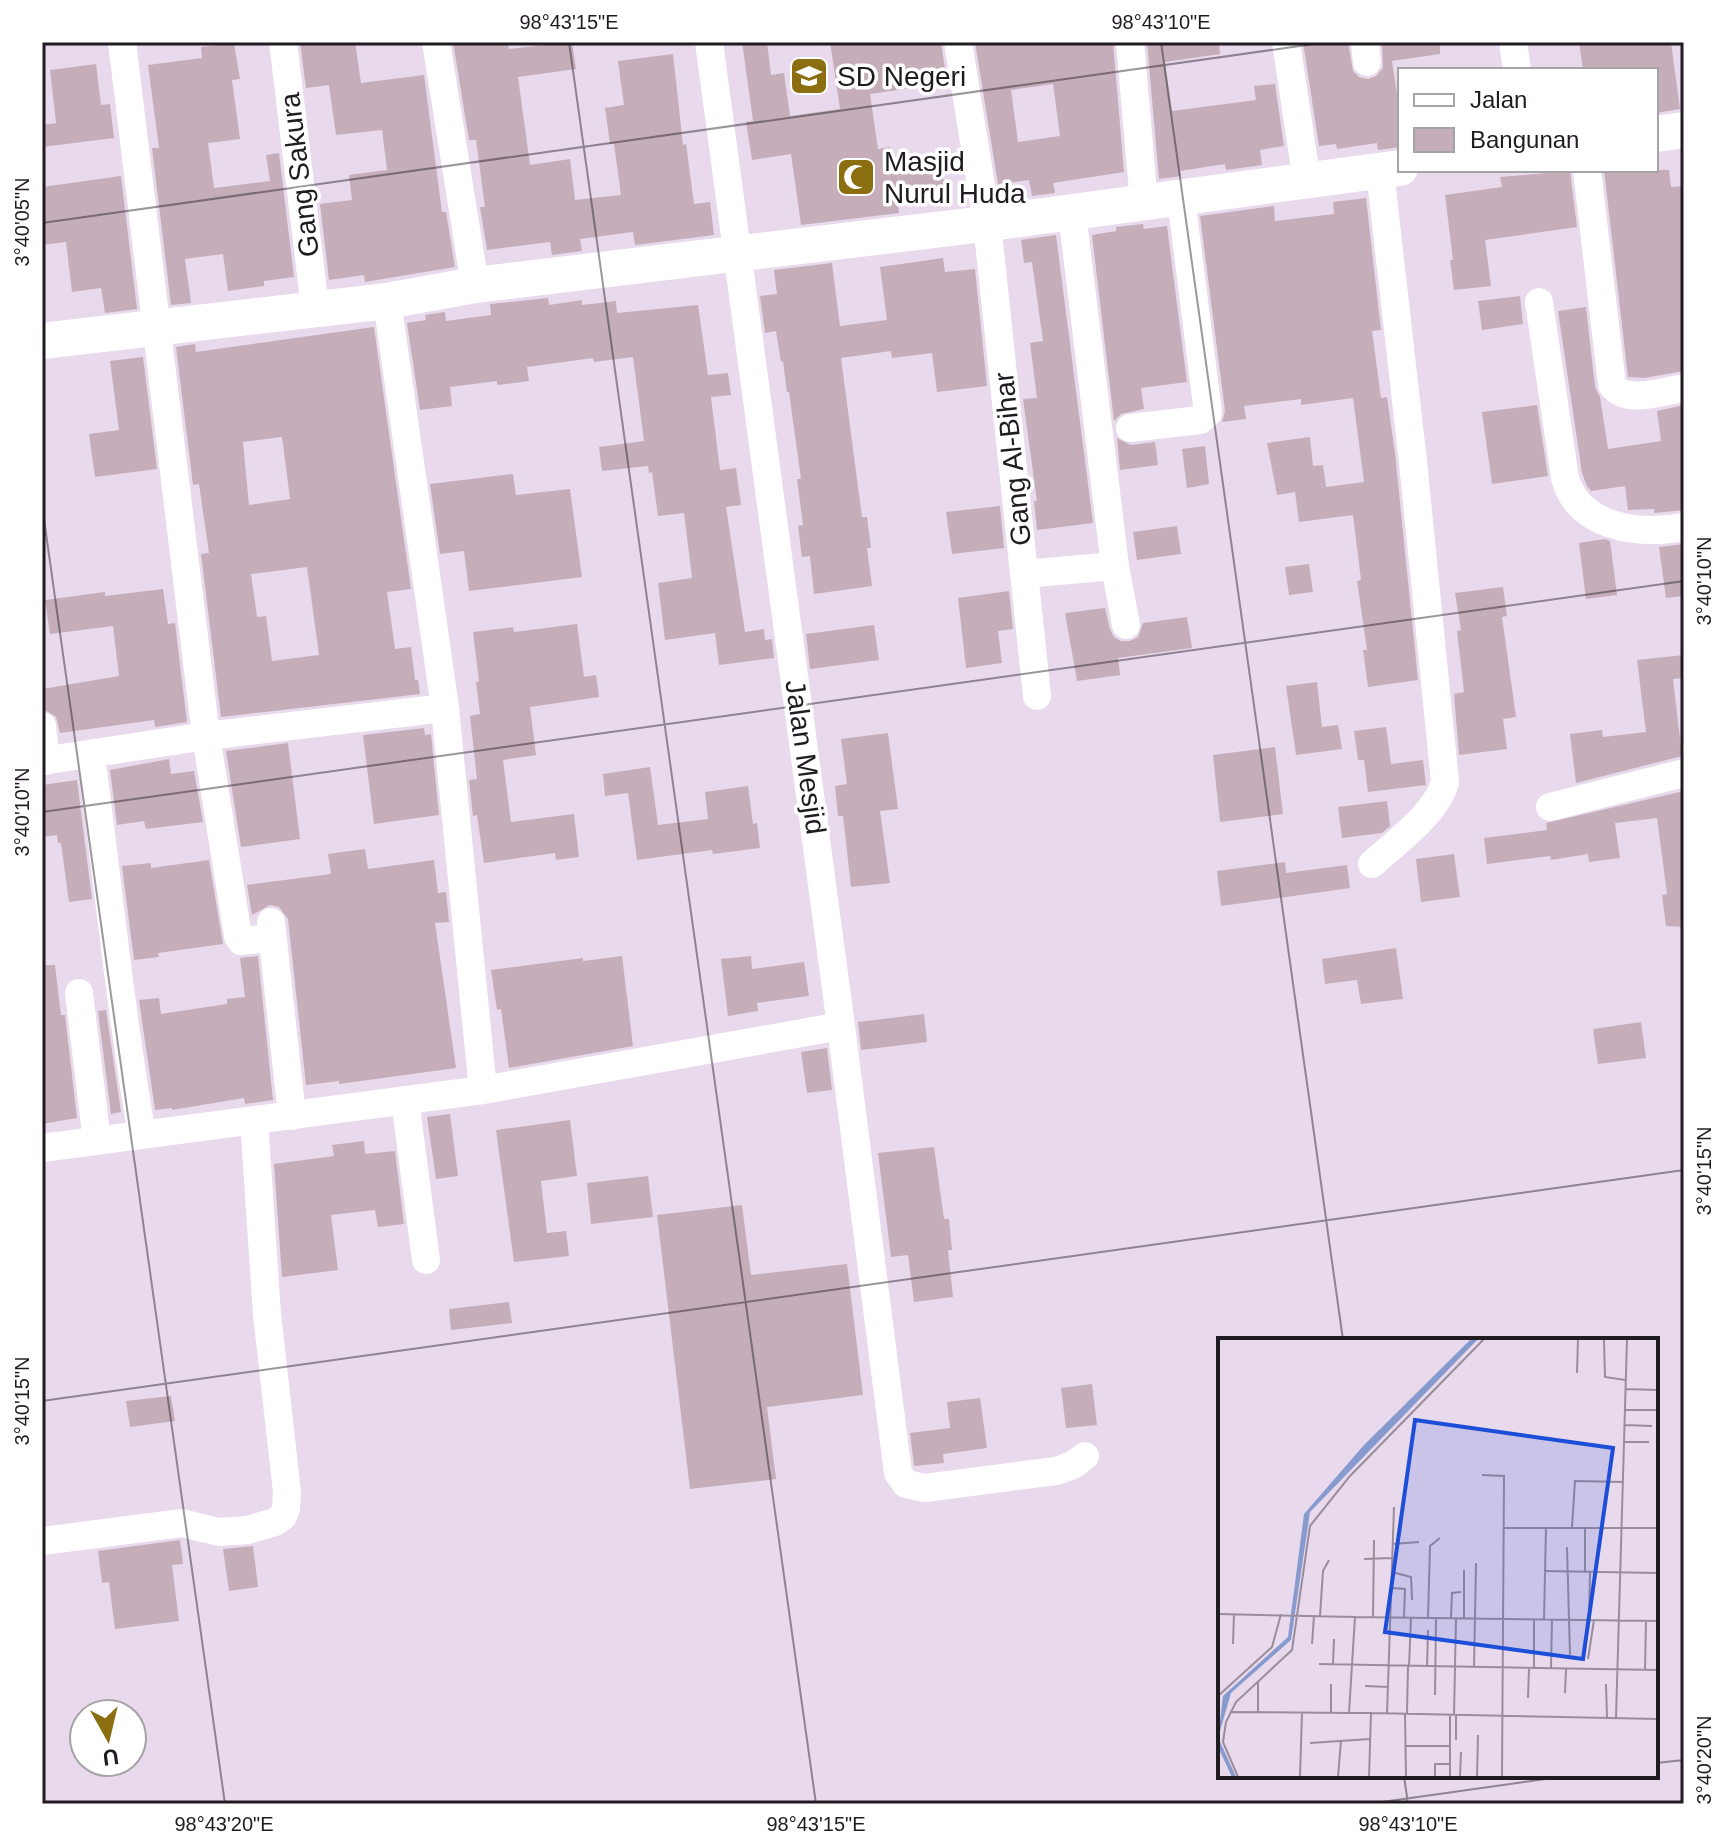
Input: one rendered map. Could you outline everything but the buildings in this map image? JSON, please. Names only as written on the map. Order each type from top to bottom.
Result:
[{"type":"street","points":[[122,42],[154,328],[206,736],[238,936],[241,941],[271,929],[292,1116]]},
{"type":"street","name":"Gang Sakura","points":[[283,42],[315,308]]},
{"type":"street","points":[[436,42],[475,285]]},
{"type":"street","name":"Jalan Mesjid","points":[[709,42],[898,1473],[906,1484],[925,1488],[1056,1471],[1073,1465],[1085,1456]]},
{"type":"street","name":"Gang Al-Bihar","points":[[958,42],[987,223],[1037,696]]},
{"type":"street","points":[[1130,42],[1144,203]]},
{"type":"street","points":[[1286,42],[1307,182]]},
{"type":"street","points":[[1513,42],[1517,68]]},
{"type":"street","points":[[1658,134],[1684,130]]},
{"type":"street","points":[[42,341],[387,301],[475,285],[1072,213],[1390,169],[1411,447],[1445,782],[1441,796],[1432,807],[1372,864]]},
{"type":"street","points":[[1587,172],[1612,385],[1619,393],[1634,395],[1684,388]]},
{"type":"street","points":[[1130,428],[1200,420],[1208,413],[1181,198]]},
{"type":"street","points":[[1072,213],[1115,566],[1126,625]]},
{"type":"street","points":[[387,301],[445,708],[483,1090]]},
{"type":"street","points":[[1539,302],[1565,478],[1571,496],[1597,518],[1634,531],[1684,527]]},
{"type":"street","points":[[1024,574],[1115,566]]},
{"type":"street","points":[[42,726],[44,761],[206,736],[445,708]]},
{"type":"street","points":[[91,755],[113,913],[121,1002],[142,1135]]},
{"type":"street","points":[[1550,807],[1684,773]]},
{"type":"street","points":[[79,993],[97,1141]]},
{"type":"street","points":[[42,1148],[483,1090],[841,1026]]},
{"type":"street","points":[[405,1100],[426,1260]]},
{"type":"street","points":[[42,1541],[182,1523],[231,1532],[263,1526],[283,1516],[287,1492],[267,1314],[254,1120]]},
{"type":"place","name":"SD Negeri","points":[[809,76]]},
{"type":"place","name":"Masjid Nurul Huda","points":[[856,177]]}]
